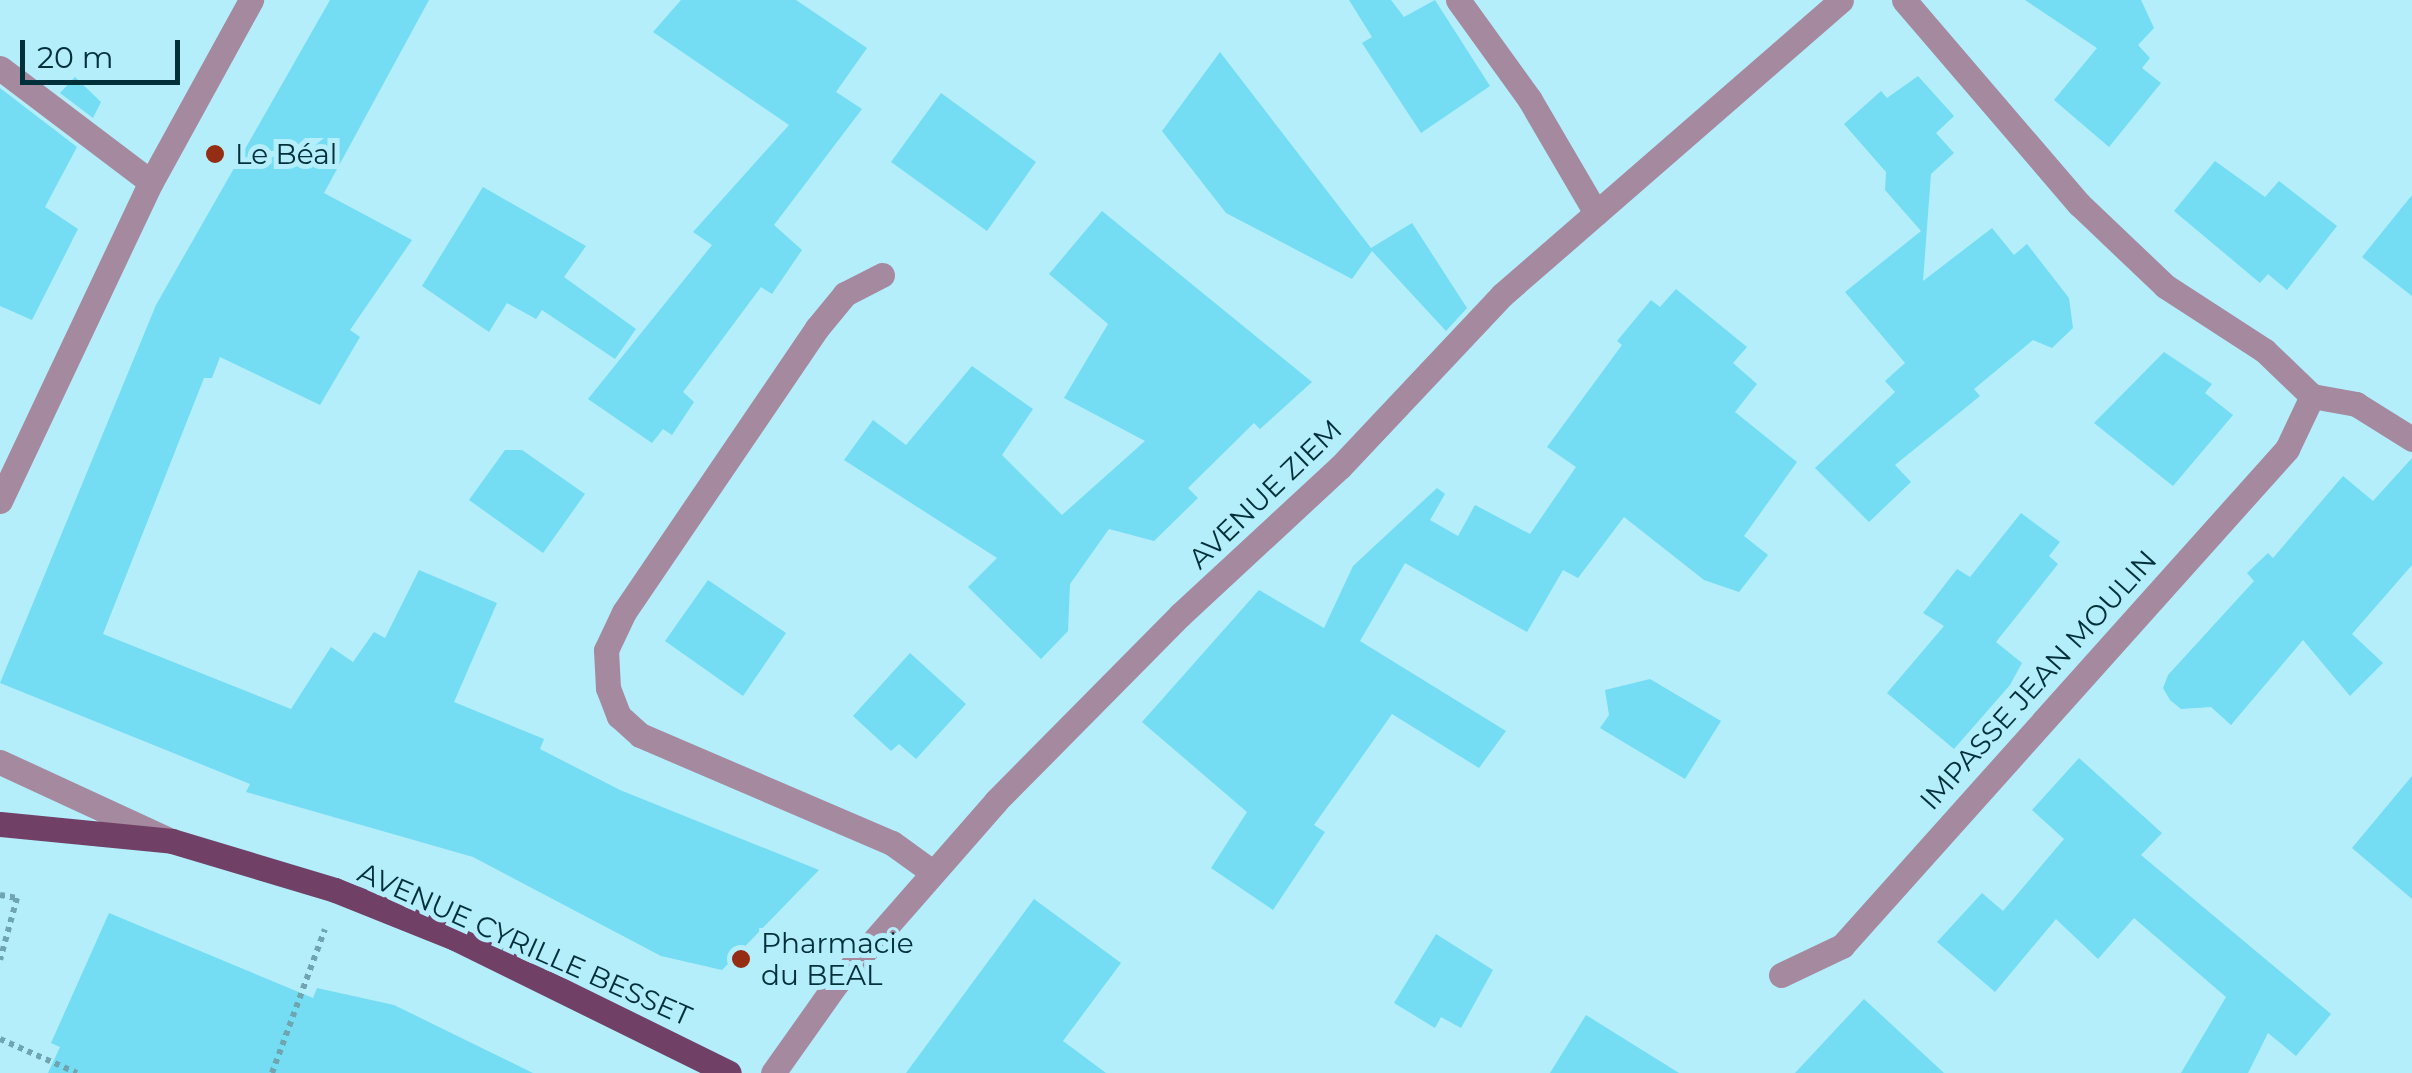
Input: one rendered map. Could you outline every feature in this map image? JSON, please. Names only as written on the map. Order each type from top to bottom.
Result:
[{"type":"main road","name":"AVENUE CYRILLE BESSET","points":[[0,824],[172,841],[335,890],[622,1016],[729,1073]]},
{"type":"street","points":[[0,501],[151,182],[252,0]]},
{"type":"street","points":[[1458,0],[1530,100],[1596,213]]},
{"type":"street","name":"AVENUE ZIEM","points":[[773,1073],[932,872],[1502,296],[1842,0]]},
{"type":"street","points":[[1904,0],[2078,204],[2164,286],[2265,351],[2312,396],[2356,404],[2412,439]]},
{"type":"street","points":[[0,68],[151,182]]},
{"type":"street","points":[[882,275],[845,294],[817,328],[624,612],[606,650],[608,688],[619,716],[640,735],[892,843],[932,872]]},
{"type":"street","name":"IMPASSE JEAN MOULIN","points":[[1781,975],[1842,946],[2287,449],[2312,396]]},
{"type":"street","points":[[0,762],[172,841]]},
{"type":"path","points":[[272,1073],[308,989],[335,890]]},
{"type":"path","points":[[0,895],[17,898],[0,960]]},
{"type":"path","points":[[0,1040],[77,1073]]},
{"type":"building","points":[[330,0],[429,0],[324,193],[412,240],[350,330],[360,337],[320,405],[220,357],[212,378],[204,378],[103,634],[291,709],[331,647],[353,662],[374,632],[385,638],[419,570],[497,603],[454,702],[544,739],[540,749],[620,790],[819,870],[722,970],[661,956],[473,857],[246,792],[250,784],[0,683],[156,305]]},
{"type":"building","points":[[681,0],[796,0],[867,48],[836,92],[862,109],[774,225],[802,250],[772,294],[761,287],[683,392],[694,402],[672,435],[663,429],[652,443],[588,399],[712,245],[693,232],[789,125],[653,32]]},
{"type":"building","points":[[1349,0],[1391,0],[1404,17],[1435,0],[1490,86],[1421,133],[1362,43],[1372,37]]},
{"type":"building","points":[[2025,0],[2141,0],[2154,28],[2138,45],[2150,58],[2142,68],[2161,83],[2109,147],[2054,100],[2097,48]]},
{"type":"building","points":[[1220,52],[1371,248],[1412,223],[1467,308],[1446,331],[1372,251],[1352,279],[1226,213],[1162,131]]},
{"type":"building","points":[[1918,76],[1954,116],[1936,133],[1954,153],[1931,174],[1923,281],[1992,228],[2014,255],[2027,244],[2069,298],[2073,328],[2052,348],[2033,340],[1974,389],[1980,396],[1895,465],[1911,482],[1869,522],[1815,468],[1895,392],[1885,381],[1905,363],[1845,292],[1921,231],[1885,190],[1886,172],[1844,124],[1881,91],[1887,98]]},
{"type":"building","points":[[75,77],[101,102],[93,118],[60,93]]},
{"type":"building","points":[[0,88],[77,147],[45,207],[78,229],[32,320],[0,306]]},
{"type":"building","points":[[941,93],[1036,162],[987,231],[891,162]]},
{"type":"building","points":[[2215,161],[2265,197],[2279,181],[2337,226],[2287,290],[2268,274],[2260,283],[2174,211]]},
{"type":"building","points":[[483,187],[586,246],[564,277],[636,329],[615,359],[542,310],[536,319],[507,303],[489,332],[422,286]]},
{"type":"building","points":[[2412,195],[2412,296],[2362,257]]},
{"type":"building","points":[[1102,211],[1312,382],[1260,429],[1254,423],[1188,488],[1198,498],[1154,541],[1109,529],[1070,584],[1068,631],[1041,659],[968,587],[997,558],[844,460],[873,420],[906,445],[972,366],[1033,409],[1002,455],[1062,515],[1145,441],[1064,398],[1108,324],[1049,274]]},
{"type":"building","points":[[1676,289],[1747,347],[1733,363],[1757,384],[1735,412],[1797,462],[1744,536],[1768,555],[1739,592],[1704,580],[1624,517],[1578,578],[1563,570],[1527,632],[1405,563],[1360,641],[1506,731],[1479,768],[1392,714],[1314,825],[1325,832],[1273,910],[1211,868],[1247,812],[1142,722],[1259,590],[1324,628],[1353,566],[1437,488],[1445,494],[1430,520],[1458,536],[1475,505],[1530,534],[1576,467],[1547,447],[1622,345],[1617,341],[1651,300],[1660,307]]},
{"type":"building","points":[[2164,352],[2212,384],[2205,393],[2233,415],[2173,486],[2094,423]]},
{"type":"building","points":[[505,450],[522,450],[585,494],[543,553],[469,500]]},
{"type":"building","points":[[2412,458],[2412,565],[2352,634],[2383,663],[2350,696],[2303,640],[2231,725],[2211,707],[2181,709],[2170,700],[2163,688],[2168,675],[2254,581],[2247,573],[2268,553],[2273,558],[2343,476],[2373,501]]},
{"type":"building","points":[[2021,513],[2060,542],[2049,556],[2058,564],[1996,642],[2022,663],[2010,685],[1954,749],[1887,693],[1944,626],[1923,613],[1957,569],[1970,577]]},
{"type":"building","points":[[708,580],[786,633],[743,696],[665,641]]},
{"type":"building","points":[[910,653],[966,704],[916,759],[899,744],[891,751],[853,716]]},
{"type":"building","points":[[1650,679],[1721,721],[1685,779],[1600,728],[1609,715],[1605,690]]},
{"type":"building","points":[[2079,758],[2162,833],[2141,855],[2331,1014],[2296,1056],[2268,1033],[2248,1073],[2181,1073],[2226,997],[2134,918],[2098,959],[2056,919],[1995,992],[1937,942],[1982,893],[2003,911],[2064,839],[2032,810]]},
{"type":"building","points":[[2412,776],[2412,899],[2352,848]]},
{"type":"building","points":[[1034,899],[1121,963],[1063,1041],[1106,1073],[906,1073]]},
{"type":"building","points":[[109,913],[313,998],[317,988],[394,1005],[533,1073],[48,1073],[60,1047],[51,1043]]},
{"type":"building","points":[[1436,934],[1493,970],[1461,1028],[1441,1017],[1435,1028],[1394,1003]]},
{"type":"building","points":[[1864,999],[1944,1073],[1795,1073]]},
{"type":"building","points":[[1586,1015],[1679,1073],[1550,1073]]},
{"type":"place","name":"Le Béal","points":[[215,154]]},
{"type":"place","name":"Pharmacie du BEAL","points":[[741,959]]}]
